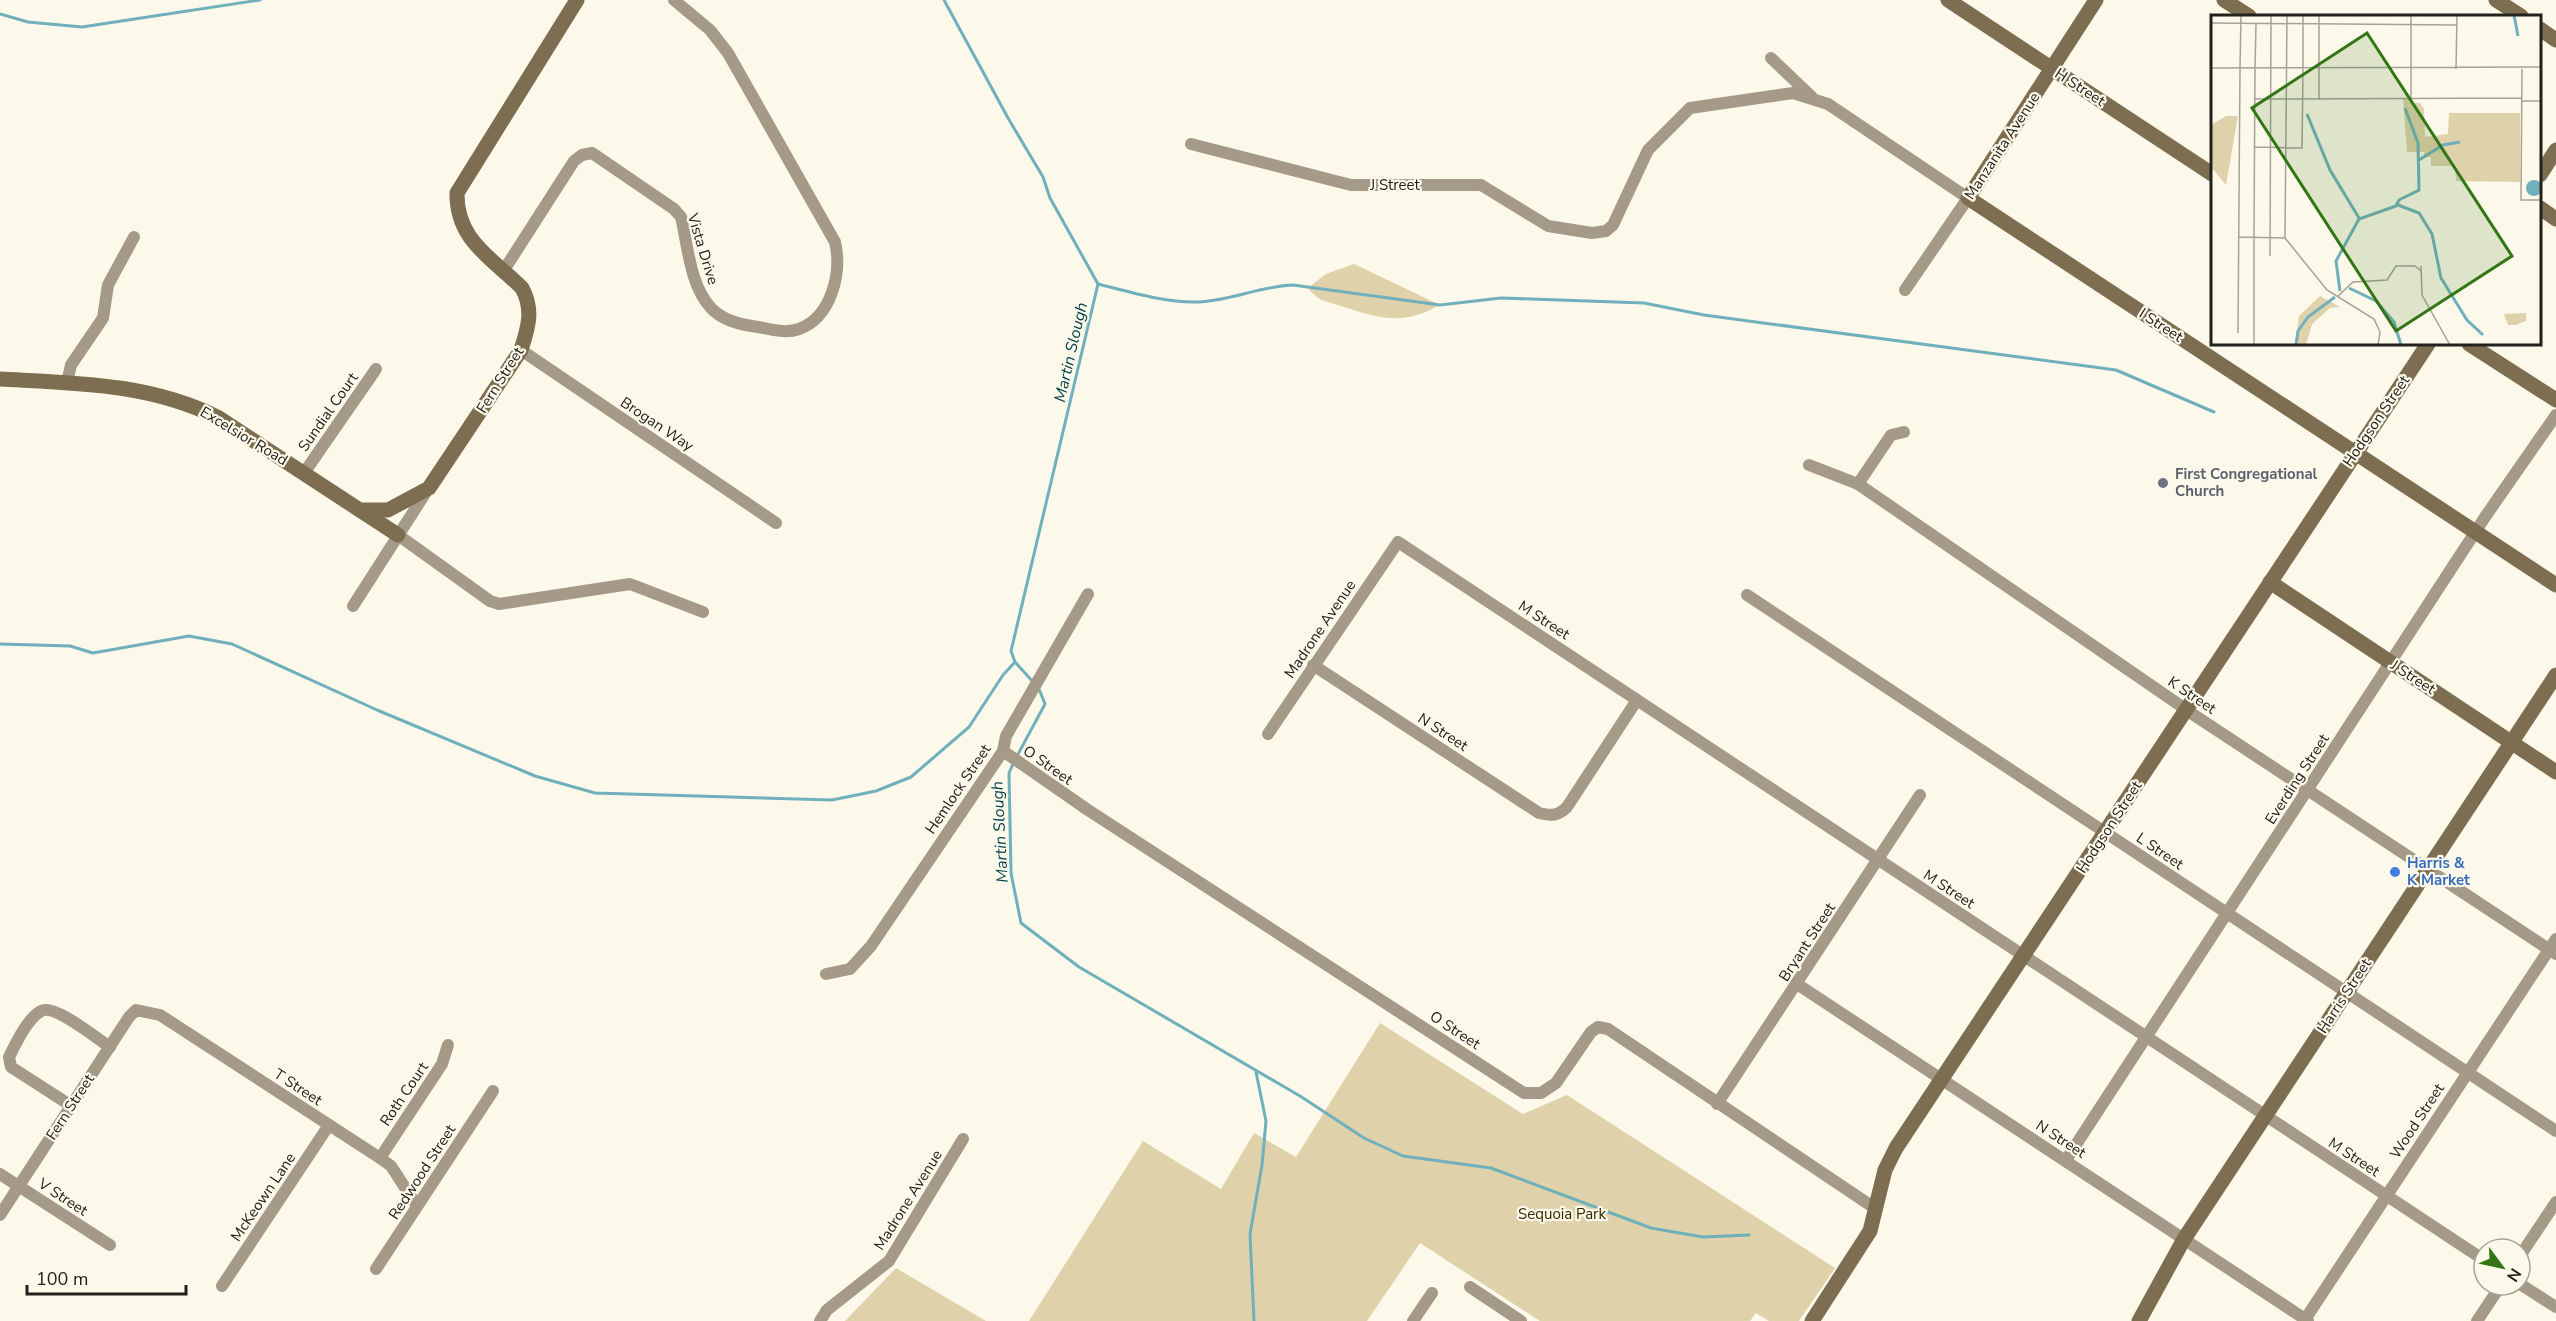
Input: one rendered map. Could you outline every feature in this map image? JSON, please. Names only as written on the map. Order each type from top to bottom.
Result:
[{"type":"street","name":"Fern Street","points":[[353,606],[521,350],[528,324],[528,299],[522,288],[465,232],[456,212],[457,192],[577,0]]},
{"type":"street","name":"Vista Drive","points":[[504,270],[574,161],[582,155],[592,153],[674,209],[681,217],[699,292],[712,309],[730,321],[786,332],[809,324],[823,308],[838,275],[839,258],[835,242],[728,53],[710,30],[674,0]]},
{"type":"street","name":"H Street","points":[[1948,0],[2211,173]]},
{"type":"street","name":"Manzanita Avenue","points":[[1905,290],[1968,198],[2096,0]]},
{"type":"street","points":[[2224,0],[2248,15]]},
{"type":"street","points":[[2496,0],[2519,15]]},
{"type":"street","points":[[2541,30],[2556,40]]},
{"type":"street","points":[[1771,58],[1813,98]]},
{"type":"street","name":"J Street","points":[[1191,144],[1351,185],[1480,185],[1548,226],[1592,233],[1606,231],[1613,225],[1648,150],[1690,108],[1793,93],[1813,98]]},
{"type":"street","name":"I Street","points":[[1813,98],[1828,104],[2556,585]]},
{"type":"street","points":[[2541,173],[2556,150]]},
{"type":"street","points":[[2541,209],[2556,219]]},
{"type":"street","points":[[67,382],[71,365],[103,318],[108,285],[134,237]]},
{"type":"street","name":"Hodgson Street","points":[[1812,1321],[1866,1240],[1886,1170],[1896,1148],[2427,345]]},
{"type":"street","points":[[2471,345],[2556,400]]},
{"type":"street","name":"Brogan Way","points":[[521,350],[776,523]]},
{"type":"street","name":"Sundial Court","points":[[304,473],[376,369]]},
{"type":"street","name":"Excelsior Road","points":[[0,379],[67,382],[143,391],[191,405],[219,418],[398,535]]},
{"type":"street","name":"Everding Street","points":[[2066,1161],[2475,532],[2556,415]]},
{"type":"street","points":[[1858,484],[1892,435],[1904,432]]},
{"type":"street","name":"K Street","points":[[1809,465],[1858,484],[2186,710],[2554,948]]},
{"type":"street","points":[[360,510],[388,510],[429,488]]},
{"type":"street","points":[[398,535],[490,601],[499,604],[630,584],[703,612]]},
{"type":"street","name":"Madrone Avenue","points":[[1268,734],[1398,542]]},
{"type":"street","name":"M Street","points":[[1398,542],[2472,1252]]},
{"type":"street","name":"J Street","points":[[2270,582],[2556,772]]},
{"type":"street","name":"Hemlock Street","points":[[826,974],[850,969],[871,946],[1003,751],[1006,736],[1088,594]]},
{"type":"street","name":"L Street","points":[[1747,595],[2556,1131]]},
{"type":"street","name":"N Street","points":[[1313,665],[1539,813],[1560,814],[1637,700]]},
{"type":"street","name":"Harris Street","points":[[2139,1321],[2184,1239],[2556,675]]},
{"type":"street","name":"O Street","points":[[1003,751],[1088,810],[1524,1093],[1541,1093],[1556,1083],[1591,1032],[1599,1027],[1608,1029],[1876,1209]]},
{"type":"street","name":"Bryant Street","points":[[1717,1104],[1920,795]]},
{"type":"street","name":"Wood Street","points":[[2306,1320],[2468,1071],[2554,948]]},
{"type":"street","name":"N Street","points":[[1797,984],[2306,1320]]},
{"type":"street","points":[[70,1105],[11,1067],[9,1057],[21,1035],[39,1011],[46,1009],[59,1013],[110,1047]]},
{"type":"street","name":"Fern Street","points":[[0,1215],[129,1017],[136,1010],[147,1010]]},
{"type":"street","name":"T Street","points":[[147,1010],[160,1015],[380,1158],[391,1166],[417,1206]]},
{"type":"street","name":"Roth Court","points":[[380,1158],[442,1064],[448,1045]]},
{"type":"street","name":"Redwood Street","points":[[376,1269],[493,1091]]},
{"type":"street","name":"McKeown Lane","points":[[222,1286],[329,1125]]},
{"type":"street","name":"Madrone Avenue","points":[[820,1321],[827,1310],[889,1261],[963,1139]]},
{"type":"street","name":"V Street","points":[[0,1174],[110,1245]]},
{"type":"street","points":[[2532,1238],[2556,1202]]},
{"type":"street","points":[[1470,1287],[1521,1321]]},
{"type":"street","points":[[2532,1292],[2556,1307]]},
{"type":"street","points":[[1413,1321],[1432,1293]]},
{"type":"street","points":[[2477,1321],[2492,1297]]},
{"type":"green space","points":[[1354,264],[1440,305],[1413,316],[1378,317],[1325,301],[1308,288],[1326,274]]},
{"type":"green space","name":"Sequoia Park","points":[[1380,1023],[1523,1114],[1567,1095],[1835,1268],[1799,1321],[1769,1321],[1756,1313],[1750,1321],[1540,1321],[1420,1243],[1367,1321],[1029,1321],[1143,1141],[1221,1189],[1254,1133],[1296,1157]]},
{"type":"green space","points":[[896,1268],[986,1321],[845,1321]]},
{"type":"waterway","points":[[0,14],[28,22],[82,27],[260,0]]},
{"type":"waterway","name":"Martin Slough","points":[[944,0],[1043,177],[1050,198],[1098,284],[1011,651],[1015,662],[1033,682]]},
{"type":"waterway","points":[[1098,284],[1186,302],[1210,301],[1293,285],[1440,305],[1501,298],[1644,303],[1704,315],[2116,370],[2214,412]]},
{"type":"waterway","points":[[0,644],[70,646],[93,653],[189,636],[232,644],[377,710],[535,776],[595,793],[832,800],[876,791],[911,777],[969,727],[1003,675],[1015,662]]},
{"type":"waterway","name":"Martin Slough","points":[[1017,756],[1045,704],[1039,689]]},
{"type":"waterway","name":"Martin Slough","points":[[1014,762],[1009,773],[1011,873],[1021,923],[1079,967],[1300,1096],[1364,1138],[1403,1156],[1491,1168],[1651,1228],[1703,1237],[1749,1235]]},
{"type":"waterway","points":[[1254,1321],[1250,1234],[1262,1165],[1266,1121],[1256,1072]]},
{"type":"place","name":"First Congregational Church","points":[[2163,483]]},
{"type":"place","name":"Harris & K Market","points":[[2395,872]]}]
